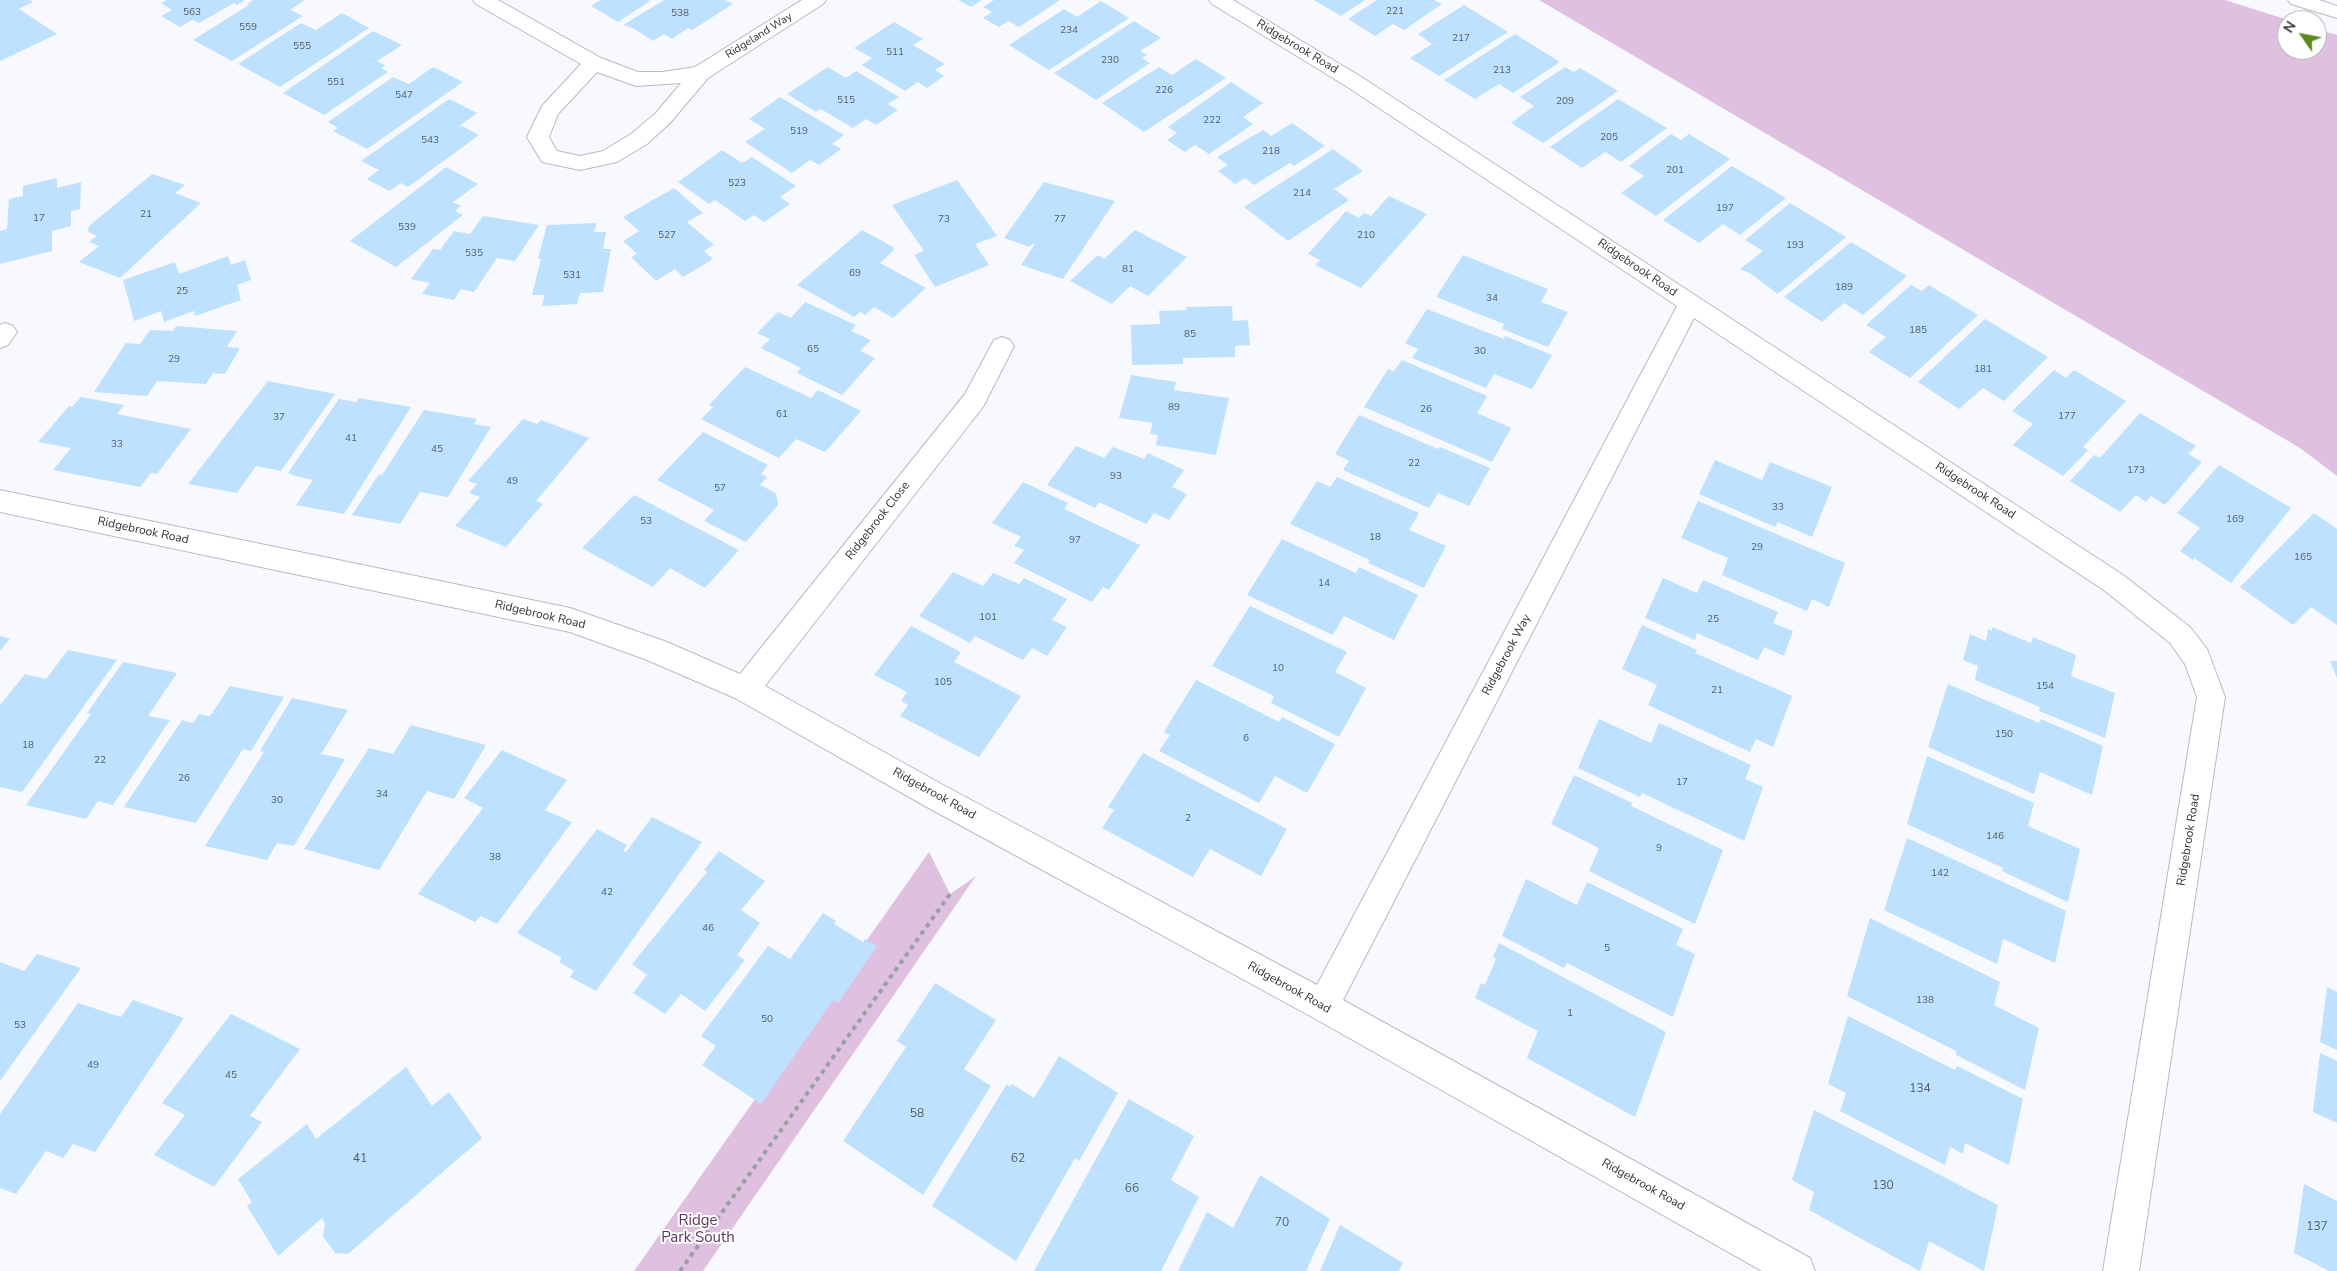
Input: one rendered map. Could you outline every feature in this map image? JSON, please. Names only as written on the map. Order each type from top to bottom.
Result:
[{"type":"street","name":"Ridgeland Way","points":[[483,0],[594,63],[636,79],[662,80],[701,73]]},
{"type":"street","name":"Ridgeland Way","points":[[594,63],[549,111],[538,138],[550,157],[580,163],[609,157],[639,139],[664,118],[701,73],[816,0]]},
{"type":"street","name":"Ridgebrook Road","points":[[1219,0],[1356,83],[2114,583],[2180,635],[2197,658],[2211,697],[2121,1271]]},
{"type":"street","points":[[2298,0],[2337,12]]},
{"type":"street","name":"Ridgebrook Way","points":[[1323,1006],[1690,304]]},
{"type":"street","name":"Ridgebrook Close","points":[[745,689],[974,400],[1002,346]]},
{"type":"street","name":"Ridgebrook Road","points":[[0,501],[570,620],[657,651],[745,689],[935,796],[1323,1006],[1798,1271]]},
{"type":"path","points":[[680,1271],[950,894]]},
{"type":"green space","points":[[1539,0],[2225,0],[2277,17],[2277,60],[2327,60],[2327,32],[2337,35],[2337,476],[2300,448]]},
{"type":"green space","name":"Ridge Park South","points":[[929,852],[950,894],[976,876],[703,1271],[634,1271]]},
{"type":"building","points":[[0,0],[30,0],[33,2],[19,9],[57,34],[0,61]]},
{"type":"building","points":[[167,0],[245,0],[237,5],[234,3],[199,23],[192,20],[180,27],[161,16],[172,10],[161,3]]},
{"type":"building","points":[[253,0],[305,0],[290,10],[303,16],[232,61],[193,40],[249,5],[247,4]]},
{"type":"building","points":[[600,0],[650,1],[618,22],[591,6]]},
{"type":"building","points":[[664,0],[725,0],[733,4],[692,30],[688,28],[672,39],[664,34],[653,41],[633,28],[623,25]]},
{"type":"building","points":[[958,0],[982,0],[971,7]]},
{"type":"building","points":[[994,0],[1060,0],[1019,27],[1008,21],[999,27],[983,18],[992,12],[983,7]]},
{"type":"building","points":[[1314,0],[1365,0],[1341,16]]},
{"type":"building","points":[[1377,0],[1434,0],[1442,4],[1404,30],[1393,24],[1375,36],[1348,19]]},
{"type":"building","points":[[1101,1],[1129,18],[1049,70],[1009,45],[1064,9],[1077,17]]},
{"type":"building","points":[[1464,5],[1508,32],[1439,76],[1410,58],[1432,44],[1418,34]]},
{"type":"building","points":[[342,13],[369,28],[280,87],[238,64],[301,23],[316,30]]},
{"type":"building","points":[[1134,21],[1161,38],[1140,51],[1147,55],[1142,58],[1150,63],[1096,100],[1054,73]]},
{"type":"building","points":[[894,22],[923,39],[913,45],[945,64],[935,70],[944,76],[927,88],[918,82],[905,91],[862,65],[872,58],[854,48]]},
{"type":"building","points":[[373,31],[402,45],[377,61],[385,65],[381,68],[388,72],[324,115],[283,93]]},
{"type":"building","points":[[1515,34],[1560,62],[1513,93],[1499,84],[1475,99],[1444,80]]},
{"type":"building","points":[[1196,59],[1226,78],[1144,132],[1102,103],[1159,67],[1172,75]]},
{"type":"building","points":[[433,67],[463,82],[367,149],[333,131],[338,128],[328,122],[393,77],[409,84]]},
{"type":"building","points":[[828,67],[846,78],[856,71],[899,97],[888,104],[898,110],[876,125],[866,119],[853,128],[821,109],[816,112],[787,94]]},
{"type":"building","points":[[1565,67],[1574,72],[1580,68],[1618,91],[1543,143],[1511,123],[1534,106],[1520,97]]},
{"type":"building","points":[[1231,82],[1263,103],[1243,117],[1253,124],[1209,154],[1195,145],[1185,152],[1167,140],[1177,133],[1168,127]]},
{"type":"building","points":[[780,97],[844,135],[832,144],[841,149],[819,165],[810,160],[792,173],[745,142],[765,129],[749,119]]},
{"type":"building","points":[[449,99],[477,113],[458,127],[462,126],[479,135],[408,187],[401,183],[389,191],[367,179],[379,170],[361,161]]},
{"type":"building","points":[[1618,99],[1667,128],[1621,162],[1605,152],[1582,168],[1550,147]]},
{"type":"building","points":[[1292,123],[1325,146],[1294,166],[1290,163],[1254,185],[1245,178],[1235,184],[1218,171],[1228,165],[1217,157],[1263,130],[1271,136]]},
{"type":"building","points":[[1671,134],[1681,140],[1689,134],[1730,159],[1656,216],[1621,193],[1644,176],[1629,166]]},
{"type":"building","points":[[1333,149],[1363,171],[1334,189],[1349,200],[1288,241],[1244,207]]},
{"type":"building","points":[[722,150],[742,163],[752,157],[796,186],[780,197],[790,204],[764,222],[754,215],[745,221],[715,200],[709,204],[678,182]]},
{"type":"building","points":[[1732,166],[1786,198],[1740,235],[1723,224],[1699,243],[1663,220]]},
{"type":"building","points":[[446,167],[478,184],[453,202],[461,206],[455,211],[463,215],[396,267],[350,241]]},
{"type":"building","points":[[152,174],[185,185],[175,193],[201,203],[120,278],[79,262],[99,246],[89,242],[97,236],[88,232],[89,226]]},
{"type":"building","points":[[57,178],[57,188],[81,182],[80,209],[71,211],[71,226],[52,231],[52,251],[0,264],[0,231],[7,229],[9,199],[23,196],[23,186]]},
{"type":"building","points":[[957,180],[997,236],[975,244],[989,265],[935,287],[914,255],[924,251],[892,205]]},
{"type":"building","points":[[1044,182],[1115,201],[1063,279],[1021,265],[1035,244],[1032,244],[1030,247],[1004,238]]},
{"type":"building","points":[[674,188],[703,213],[687,222],[714,245],[704,251],[713,259],[683,277],[675,269],[656,281],[631,257],[637,254],[623,241],[639,231],[623,217]]},
{"type":"building","points":[[1389,196],[1427,214],[1361,288],[1315,265],[1320,260],[1308,254],[1346,211],[1359,218],[1364,213],[1371,216]]},
{"type":"building","points":[[1790,203],[1846,237],[1778,294],[1751,274],[1740,269],[1763,251],[1745,240]]},
{"type":"building","points":[[483,216],[539,225],[515,261],[497,258],[474,292],[461,289],[454,300],[422,294],[430,283],[411,279],[433,249],[440,250],[454,231],[470,234]]},
{"type":"building","points":[[597,223],[594,232],[606,232],[603,249],[611,249],[603,292],[580,293],[577,304],[542,306],[545,295],[532,295],[541,259],[538,259],[547,225]]},
{"type":"building","points":[[862,230],[893,247],[894,250],[880,263],[926,288],[893,318],[874,307],[865,315],[860,312],[854,317],[797,285]]},
{"type":"building","points":[[1135,230],[1187,257],[1148,296],[1130,286],[1112,304],[1070,281],[1098,255],[1104,259]]},
{"type":"building","points":[[1851,242],[1907,276],[1863,315],[1844,303],[1822,322],[1784,297]]},
{"type":"building","points":[[1463,255],[1548,289],[1541,302],[1568,312],[1548,347],[1502,329],[1504,324],[1436,297]]},
{"type":"building","points":[[228,256],[231,265],[245,260],[251,280],[237,285],[241,300],[195,316],[194,311],[164,322],[161,311],[134,321],[123,280],[175,262],[179,274]]},
{"type":"building","points":[[1911,285],[1922,291],[1929,285],[1978,315],[1910,378],[1869,352],[1886,337],[1866,325]]},
{"type":"building","points":[[805,302],[856,325],[851,331],[871,340],[860,351],[875,358],[842,395],[797,373],[801,368],[761,348],[770,339],[757,333],[778,312],[791,318]]},
{"type":"building","points":[[1232,306],[1233,321],[1248,320],[1250,345],[1235,346],[1235,357],[1183,358],[1183,364],[1132,365],[1131,325],[1160,324],[1159,311],[1187,310],[1186,307]]},
{"type":"building","points":[[1427,309],[1504,339],[1505,336],[1552,355],[1532,389],[1494,374],[1486,388],[1412,358],[1418,349],[1405,343]]},
{"type":"building","points":[[1985,319],[2048,357],[2004,401],[1983,388],[1959,409],[1918,382]]},
{"type":"building","points":[[176,326],[237,331],[227,347],[240,348],[225,374],[213,373],[206,384],[157,381],[147,396],[94,392],[126,343],[140,344],[150,330],[173,331]]},
{"type":"building","points":[[1402,360],[1487,396],[1477,413],[1511,428],[1492,462],[1364,407],[1388,369],[1394,371]]},
{"type":"building","points":[[745,367],[811,398],[818,390],[861,411],[825,452],[796,439],[779,458],[701,419],[713,407],[709,405]]},
{"type":"building","points":[[2054,370],[2066,378],[2074,370],[2126,401],[2083,447],[2088,450],[2063,476],[2013,445],[2033,424],[2012,411]]},
{"type":"building","points":[[1131,375],[1176,382],[1174,390],[1229,398],[1216,455],[1156,445],[1158,435],[1150,434],[1153,423],[1119,418]]},
{"type":"building","points":[[268,381],[335,394],[281,471],[256,466],[237,493],[188,484]]},
{"type":"building","points":[[81,397],[124,405],[117,414],[191,429],[157,474],[151,473],[140,487],[53,470],[71,448],[38,442],[69,406],[72,407]]},
{"type":"building","points":[[359,398],[411,407],[344,514],[296,505],[313,480],[288,473],[339,399],[356,402]]},
{"type":"building","points":[[424,410],[477,419],[474,424],[491,427],[448,497],[420,492],[400,524],[352,515],[379,474],[382,475]]},
{"type":"building","points":[[2140,413],[2196,446],[2188,454],[2202,462],[2165,505],[2151,496],[2146,502],[2136,495],[2120,512],[2070,481],[2094,455],[2100,458]]},
{"type":"building","points":[[1359,415],[1438,449],[1440,447],[1490,468],[1469,506],[1438,493],[1429,508],[1343,470],[1349,461],[1335,454]]},
{"type":"building","points":[[523,419],[537,424],[541,420],[589,438],[536,501],[543,504],[506,547],[455,526],[480,497],[469,493],[477,484],[468,481]]},
{"type":"building","points":[[703,432],[768,465],[761,474],[767,477],[760,485],[776,493],[778,505],[746,542],[704,521],[714,510],[657,480]]},
{"type":"building","points":[[1076,446],[1104,458],[1113,447],[1144,459],[1148,453],[1184,470],[1172,487],[1187,494],[1169,520],[1154,513],[1146,524],[1099,502],[1095,508],[1047,485]]},
{"type":"building","points":[[1715,460],[1762,480],[1770,462],[1832,487],[1812,537],[1778,522],[1775,527],[1699,494]]},
{"type":"building","points":[[2219,465],[2291,508],[2231,583],[2194,558],[2193,560],[2180,551],[2200,528],[2177,513]]},
{"type":"building","points":[[1337,477],[1419,513],[1409,530],[1446,546],[1424,588],[1368,563],[1370,560],[1290,524],[1317,481],[1330,487]]},
{"type":"building","points":[[1023,482],[1068,503],[1064,509],[1140,545],[1109,590],[1103,587],[1092,602],[1014,563],[1024,550],[1014,546],[1021,537],[992,523]]},
{"type":"building","points":[[634,495],[739,550],[705,588],[670,568],[653,587],[582,548]]},
{"type":"building","points":[[1698,501],[1845,563],[1829,607],[1812,599],[1807,611],[1722,575],[1728,558],[1681,538]]},
{"type":"building","points":[[2314,513],[2337,529],[2337,625],[2311,607],[2293,625],[2240,587]]},
{"type":"building","points":[[1282,539],[1356,573],[1359,567],[1418,595],[1394,640],[1344,616],[1333,635],[1247,595]]},
{"type":"building","points":[[953,572],[983,586],[993,573],[1019,584],[1024,578],[1067,599],[1052,620],[1067,627],[1047,656],[1032,648],[1023,660],[975,636],[970,643],[919,616]]},
{"type":"building","points":[[1663,578],[1697,593],[1703,580],[1778,612],[1773,623],[1793,631],[1784,656],[1764,647],[1758,660],[1697,633],[1695,640],[1645,618]]},
{"type":"building","points":[[1250,606],[1347,652],[1335,672],[1366,688],[1339,737],[1271,703],[1274,696],[1212,666]]},
{"type":"building","points":[[1642,625],[1697,650],[1695,653],[1792,696],[1773,747],[1756,739],[1750,752],[1648,705],[1657,685],[1622,669]]},
{"type":"building","points":[[911,626],[961,652],[954,662],[1021,696],[979,757],[900,716],[908,705],[901,701],[907,692],[874,675]]},
{"type":"building","points":[[1992,627],[2031,643],[2033,637],[2076,655],[2071,676],[2115,693],[2105,738],[2039,711],[2040,707],[1975,680],[1978,666],[1963,660],[1970,634],[1986,641],[1988,629],[1992,631]]},
{"type":"building","points":[[0,636],[10,639],[0,651]]},
{"type":"building","points":[[68,650],[117,660],[22,792],[0,787],[0,705],[25,674],[46,679]]},
{"type":"building","points":[[2330,661],[2337,661],[2337,678]]},
{"type":"building","points":[[123,662],[177,673],[148,716],[170,720],[113,805],[98,801],[86,819],[26,805],[91,714],[87,713]]},
{"type":"building","points":[[1196,680],[1279,722],[1282,717],[1335,744],[1307,793],[1275,776],[1259,803],[1159,751],[1170,735],[1164,732]]},
{"type":"building","points":[[1948,684],[2039,723],[2041,719],[2103,746],[2092,795],[2040,772],[2034,794],[1928,747]]},
{"type":"building","points":[[230,686],[284,697],[251,751],[243,749],[196,823],[124,807],[182,720],[193,723],[199,714],[210,716]]},
{"type":"building","points":[[292,698],[348,710],[321,754],[345,759],[294,846],[277,843],[267,860],[205,846],[264,752],[260,751]]},
{"type":"building","points":[[1599,719],[1651,743],[1659,723],[1751,765],[1745,779],[1763,787],[1744,841],[1642,793],[1640,797],[1578,768]]},
{"type":"building","points":[[411,725],[486,745],[454,799],[427,791],[379,870],[304,849],[369,748],[393,754]]},
{"type":"building","points":[[502,750],[567,780],[545,810],[572,822],[497,924],[481,916],[475,922],[418,894],[483,808],[464,798]]},
{"type":"building","points":[[1143,753],[1287,829],[1261,876],[1210,849],[1193,877],[1102,828],[1114,810],[1108,807]]},
{"type":"building","points":[[1927,756],[2034,803],[2028,826],[2080,849],[2068,902],[2002,871],[2003,868],[1907,824]]},
{"type":"building","points":[[1574,775],[1632,803],[1631,806],[1723,850],[1695,924],[1589,871],[1599,848],[1551,824]]},
{"type":"building","points":[[652,817],[702,842],[596,991],[570,977],[574,971],[559,962],[562,958],[517,933],[597,829],[627,845],[623,851],[626,852]]},
{"type":"building","points":[[1907,838],[2066,911],[2055,963],[2003,939],[1997,964],[1884,910]]},
{"type":"building","points":[[719,851],[765,881],[741,910],[760,923],[737,955],[745,960],[705,1011],[681,994],[665,1014],[633,993],[647,975],[632,964],[707,872],[704,870]]},
{"type":"building","points":[[1526,879],[1577,905],[1587,882],[1683,929],[1676,945],[1695,954],[1673,1017],[1567,963],[1564,968],[1502,936]]},
{"type":"building","points":[[823,913],[836,921],[834,924],[863,942],[865,939],[877,946],[838,1003],[833,1000],[761,1104],[702,1065],[716,1046],[701,1036],[768,946],[790,959]]},
{"type":"building","points":[[1870,918],[2000,982],[1994,1005],[2039,1028],[2025,1090],[1956,1055],[1956,1051],[1847,996]]},
{"type":"building","points":[[1499,943],[1666,1032],[1635,1117],[1527,1058],[1538,1031],[1475,998],[1481,983],[1485,985],[1496,959],[1493,957]]},
{"type":"building","points":[[37,954],[81,968],[0,1081],[0,962],[24,971]]},
{"type":"building","points":[[935,983],[996,1020],[964,1069],[991,1086],[923,1195],[843,1141],[906,1047],[897,1041]]},
{"type":"building","points":[[2327,987],[2337,992],[2337,1050],[2320,1042]]},
{"type":"building","points":[[133,1000],[184,1018],[95,1152],[73,1144],[63,1158],[46,1151],[16,1194],[0,1188],[0,1114],[78,1003],[121,1017]]},
{"type":"building","points":[[231,1014],[300,1049],[250,1116],[262,1122],[214,1187],[154,1155],[185,1115],[162,1103]]},
{"type":"building","points":[[1848,1016],[1955,1070],[1957,1066],[2023,1099],[2009,1165],[1965,1143],[1963,1154],[1950,1147],[1945,1165],[1840,1111],[1846,1093],[1828,1084]]},
{"type":"building","points":[[2320,1053],[2337,1061],[2337,1123],[2313,1112]]},
{"type":"building","points":[[1059,1056],[1118,1093],[1079,1161],[1075,1158],[1016,1261],[932,1206],[1007,1084],[1010,1087],[1012,1084],[1034,1098]]},
{"type":"building","points":[[406,1067],[432,1106],[449,1092],[482,1138],[348,1254],[335,1253],[323,1236],[325,1224],[322,1218],[278,1256],[247,1206],[252,1202],[238,1179],[307,1124],[316,1139]]},
{"type":"building","points":[[1129,1099],[1194,1136],[1171,1180],[1199,1197],[1161,1271],[1034,1271]]},
{"type":"building","points":[[1814,1110],[1998,1205],[1984,1271],[1929,1241],[1920,1271],[1809,1210],[1814,1192],[1792,1180]]},
{"type":"building","points":[[1260,1175],[1330,1219],[1306,1271],[1178,1271],[1207,1212],[1233,1228]]},
{"type":"building","points":[[2304,1184],[2337,1201],[2337,1271],[2329,1271],[2294,1253]]},
{"type":"building","points":[[1340,1225],[1403,1263],[1399,1271],[1320,1271]]}]
